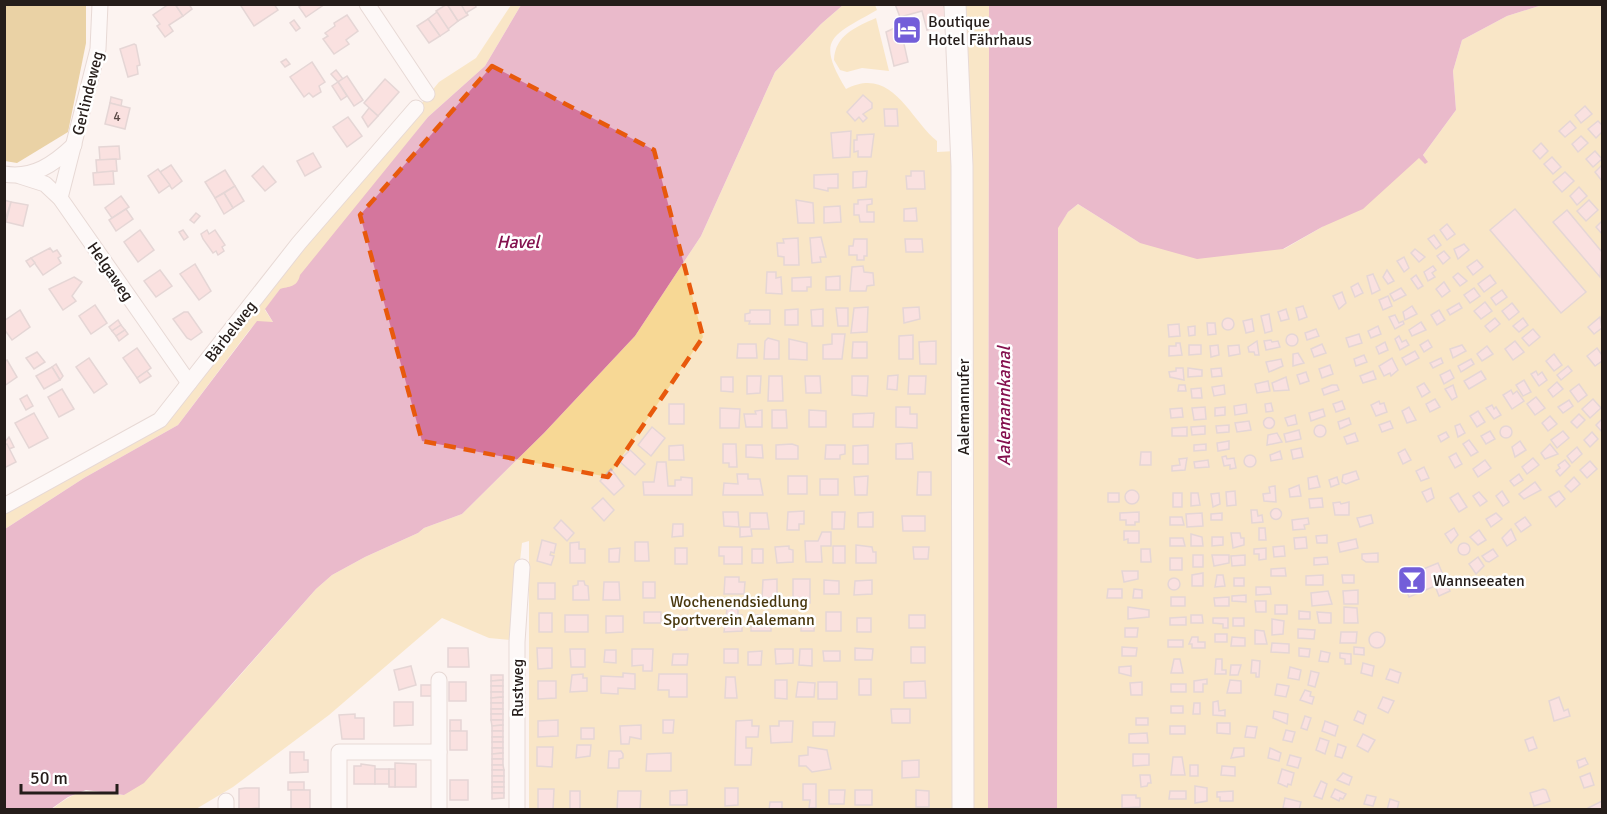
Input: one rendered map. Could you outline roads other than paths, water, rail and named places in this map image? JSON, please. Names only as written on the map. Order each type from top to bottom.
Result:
[{"type":"street","name":"Gerlindeweg","points":[[60,198],[68,150],[98,50],[100,4]]},
{"type":"street","points":[[367,4],[427,94]]},
{"type":"street","name":"Aalemannufer","points":[[955,4],[962,166],[963,810]]},
{"type":"street","name":"Bärbelweg","points":[[4,506],[160,420],[302,238],[416,108]]},
{"type":"street","points":[[12,175],[34,174],[68,150]]},
{"type":"street","name":"Helgaweg","points":[[12,175],[45,184],[60,198],[189,383]]},
{"type":"street","name":"Rustweg","points":[[517,810],[518,642],[522,567]]},
{"type":"street","points":[[439,680],[439,810]]},
{"type":"street","points":[[339,810],[339,752],[439,752]]},
{"type":"water","name":"Havel","points":[[521,5],[843,5],[821,24],[775,72],[701,236],[635,336],[544,433],[462,514],[424,528],[332,575],[316,589],[144,783],[124,795],[86,790],[68,797],[51,809],[5,809],[5,529],[84,478],[178,425],[257,321],[273,322],[265,309],[280,289],[297,282],[300,275],[428,117],[485,66]]},
{"type":"water","name":"Aalemannkanal","points":[[989,5],[1542,5],[1507,16],[1462,40],[1453,71],[1456,110],[1423,155],[1428,162],[1425,164],[1419,158],[1363,209],[1322,227],[1283,249],[1197,259],[1140,243],[1078,204],[1068,212],[1058,228],[1057,809],[988,809]]},
{"type":"place","name":"Boutique Hotel Fährhaus","points":[[907,30]]},
{"type":"place","name":"Wannseeaten","points":[[1412,580]]},
{"type":"park label","name":"Wochenendsiedlung Sportverein Aalemann","points":[[739,610]]}]
